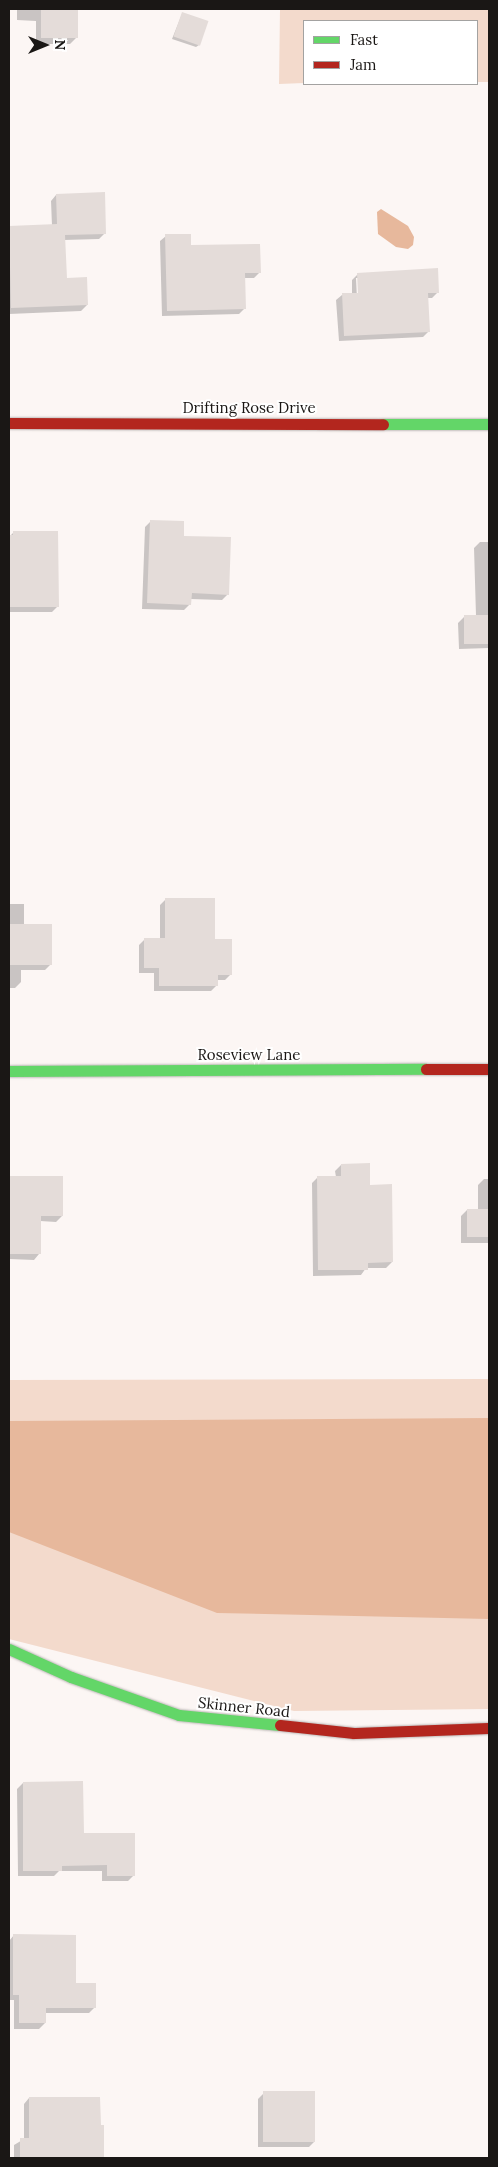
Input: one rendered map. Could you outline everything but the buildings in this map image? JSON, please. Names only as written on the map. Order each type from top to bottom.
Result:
[{"type":"street","name":"Drifting Rose Drive","points":[[9,423],[489,424]]},
{"type":"street","name":"Roseview Lane","points":[[9,1071],[489,1068]]},
{"type":"street","name":"Skinner Road","points":[[9,1649],[71,1677],[179,1715],[354,1733],[489,1728]]},
{"type":"shaded area","points":[[280,9],[489,9],[489,82],[478,82],[478,20],[303,20],[303,83],[279,84]]},
{"type":"shaded area","points":[[381,209],[408,226],[414,237],[413,245],[408,249],[396,247],[378,234],[377,212]]},
{"type":"shaded area","points":[[489,1379],[489,1709],[294,1711],[9,1639],[9,1380]]},
{"type":"shaded area","points":[[489,1418],[489,1619],[217,1613],[9,1532],[9,1421]]},
{"type":"traffic: fast","points":[[383,424],[489,424]]},
{"type":"traffic: fast","points":[[9,1071],[426,1069]]},
{"type":"traffic: fast","points":[[9,1649],[71,1677],[179,1715],[280,1725]]},
{"type":"traffic: jam","points":[[9,423],[383,424]]},
{"type":"traffic: jam","points":[[426,1069],[489,1069]]},
{"type":"traffic: jam","points":[[280,1725],[354,1733],[489,1728]]}]
